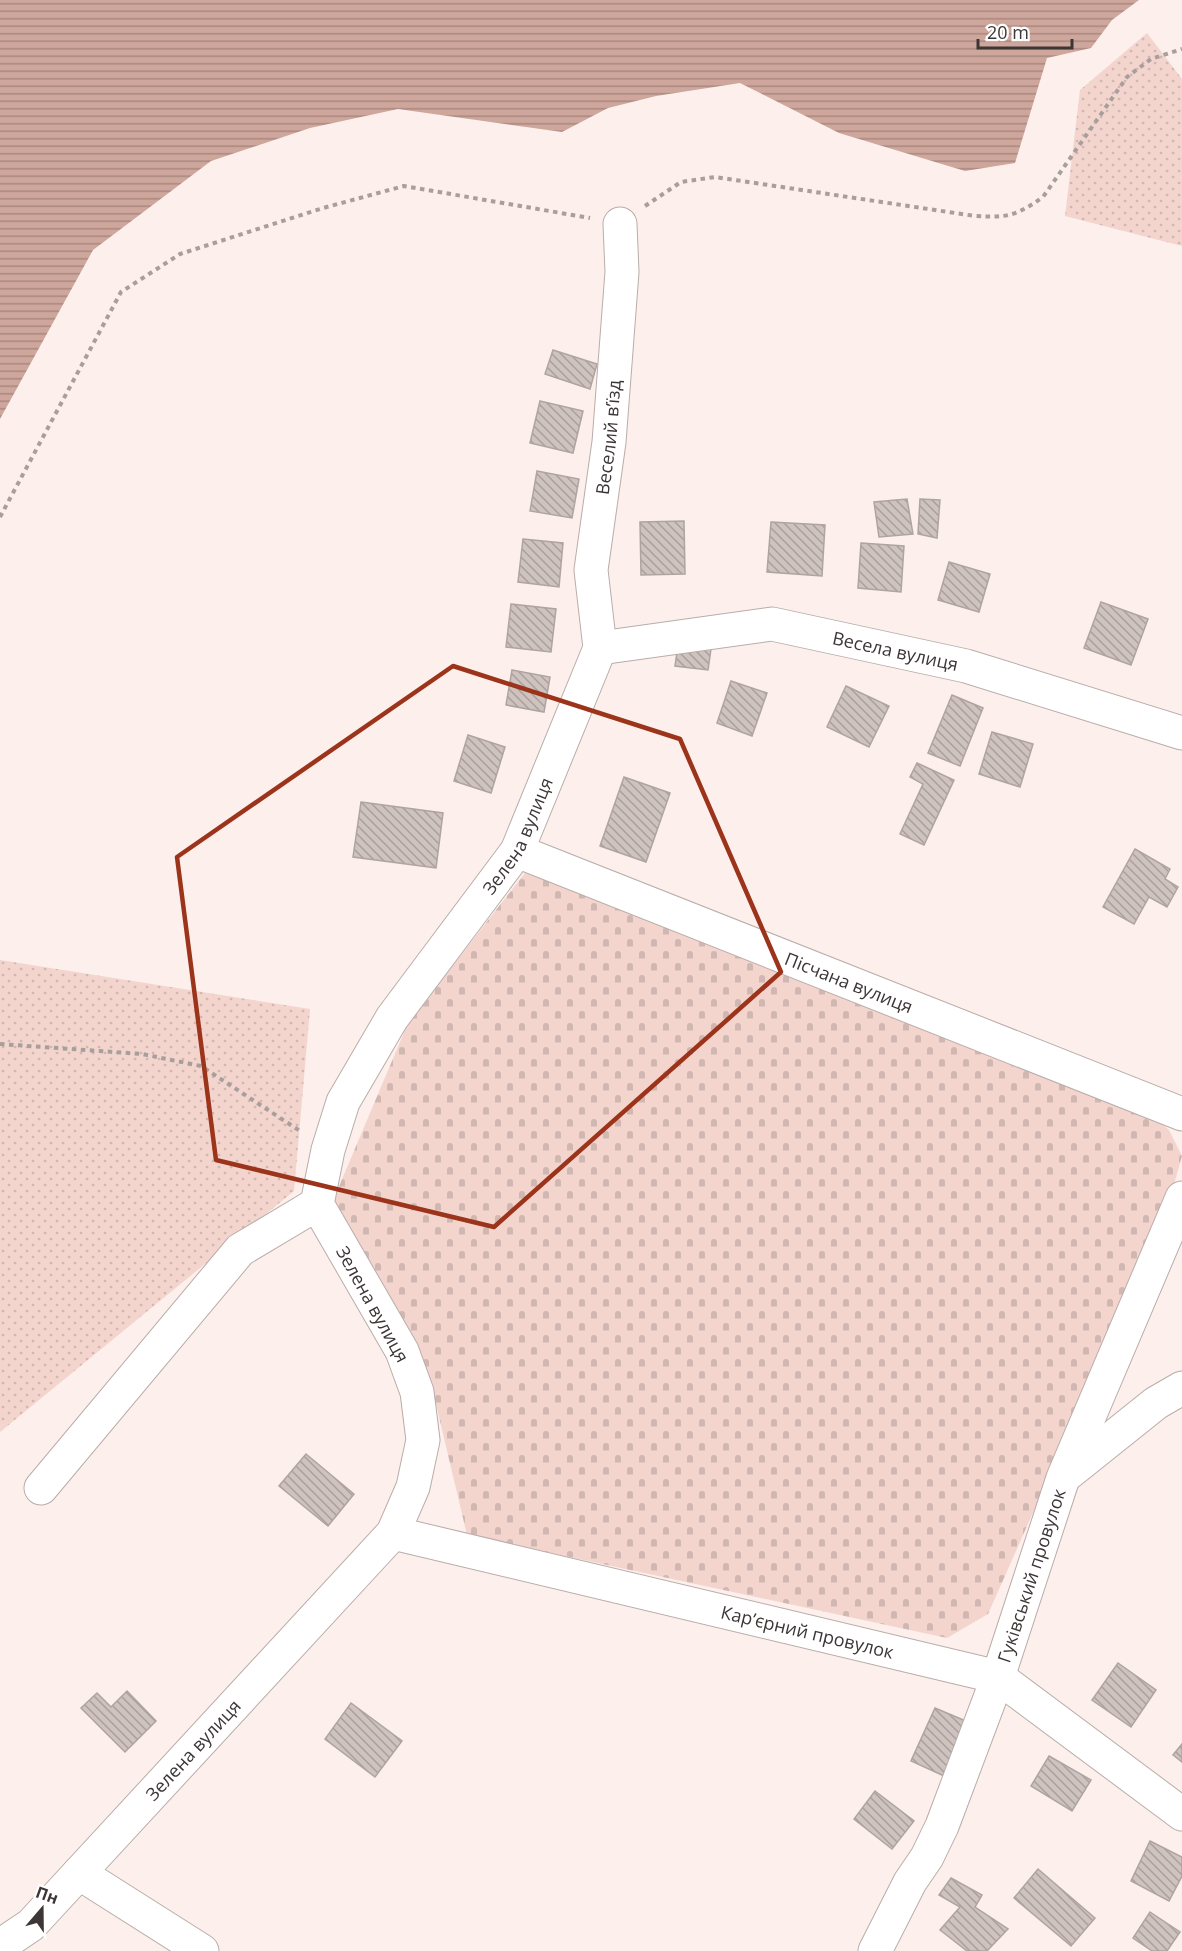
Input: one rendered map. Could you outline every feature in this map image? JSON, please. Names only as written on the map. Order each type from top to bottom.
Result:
[{"type":"street","name":"Веселий в’їзд","points":[[600,648],[591,570],[609,442],[622,272],[620,224]]},
{"type":"street","name":"Весела вулиця","points":[[600,648],[772,624],[966,666],[1182,733]]},
{"type":"street","name":"Зелена вулиця","points":[[0,1946],[31,1925],[393,1533],[413,1487],[423,1440],[417,1392],[402,1351],[317,1204],[328,1150],[343,1102],[392,1018],[517,851],[600,648]]},
{"type":"street","name":"Пісчана вулиця","points":[[517,851],[1182,1114]]},
{"type":"street","name":"Гуківський провулок","points":[[874,1951],[942,1826],[998,1677],[1063,1478],[1182,1198]]},
{"type":"street","points":[[41,1488],[184,1314],[240,1250],[317,1204]]},
{"type":"street","points":[[1063,1478],[1156,1403],[1182,1388]]},
{"type":"street","name":"Кар’єрний провулок","points":[[393,1533],[998,1677],[1182,1814]]},
{"type":"street","points":[[79,1873],[202,1951]]},
{"type":"path","points":[[0,516],[122,292],[180,254],[323,208],[404,186],[620,224],[681,182],[715,177],[975,216],[1002,217],[1024,211],[1043,197],[1127,77],[1151,59],[1182,49]]},
{"type":"path","points":[[0,1044],[142,1054],[201,1066],[328,1150]]},
{"type":"highlighted area","points":[[453,666],[680,739],[781,972],[494,1227],[216,1160],[177,857]]},
{"type":"green space","points":[[1147,33],[1182,79],[1182,246],[1065,216],[1080,90]]},
{"type":"green space","points":[[528,869],[1151,1114],[1169,1130],[1182,1156],[1173,1188],[1051,1472],[988,1614],[947,1638],[467,1535],[435,1400],[408,1335],[332,1203],[408,1023]]},
{"type":"green space","points":[[0,960],[310,1009],[294,1191],[0,1432]]},
{"type":"shaded area","points":[[0,0],[1139,0],[1112,20],[1091,48],[1047,58],[1015,163],[965,171],[839,133],[740,83],[656,96],[608,108],[562,132],[398,109],[310,128],[211,161],[93,250],[0,419]]},
{"type":"building","points":[[553,350],[597,364],[590,389],[545,374]]},
{"type":"building","points":[[540,401],[583,411],[573,453],[530,443]]},
{"type":"building","points":[[537,471],[579,479],[572,518],[530,511]]},
{"type":"building","points":[[907,499],[913,534],[879,537],[874,502]]},
{"type":"building","points":[[920,499],[940,500],[937,538],[918,534]]},
{"type":"building","points":[[684,521],[685,574],[641,575],[640,522]]},
{"type":"building","points":[[771,522],[825,525],[822,576],[767,572]]},
{"type":"building","points":[[523,539],[563,543],[559,587],[518,582]]},
{"type":"building","points":[[861,543],[904,546],[901,592],[858,588]]},
{"type":"building","points":[[949,562],[990,574],[979,612],[938,600]]},
{"type":"building","points":[[1101,602],[1148,619],[1131,665],[1084,648]]},
{"type":"building","points":[[511,604],[556,609],[551,652],[506,647]]},
{"type":"building","points":[[678,645],[711,649],[708,670],[675,666]]},
{"type":"building","points":[[512,670],[550,677],[544,712],[506,705]]},
{"type":"building","points":[[731,681],[767,693],[752,736],[717,723]]},
{"type":"building","points":[[846,686],[889,706],[869,747],[827,727]]},
{"type":"building","points":[[952,695],[983,708],[960,766],[928,753]]},
{"type":"building","points":[[992,732],[1033,744],[1020,787],[979,774]]},
{"type":"building","points":[[468,735],[505,747],[491,793],[454,781]]},
{"type":"building","points":[[917,763],[954,780],[924,845],[900,834],[923,784],[910,777]]},
{"type":"building","points":[[624,777],[670,793],[646,862],[600,846]]},
{"type":"building","points":[[361,802],[443,813],[436,868],[353,857]]},
{"type":"building","points":[[1135,849],[1170,869],[1165,879],[1178,887],[1167,907],[1149,897],[1134,924],[1103,907]]},
{"type":"building","points":[[306,1454],[354,1494],[328,1526],[279,1486]]},
{"type":"building","points":[[1118,1663],[1156,1690],[1131,1727],[1092,1700]]},
{"type":"building","points":[[127,1691],[156,1721],[125,1752],[81,1708],[97,1693],[111,1707]]},
{"type":"building","points":[[351,1703],[402,1741],[375,1777],[325,1739]]},
{"type":"building","points":[[935,1708],[968,1722],[944,1776],[911,1761]]},
{"type":"building","points":[[1182,1744],[1182,1762],[1173,1755]]},
{"type":"building","points":[[1049,1756],[1091,1780],[1072,1811],[1031,1786]]},
{"type":"building","points":[[875,1791],[914,1821],[892,1849],[854,1819]]},
{"type":"building","points":[[1150,1841],[1182,1857],[1182,1876],[1169,1901],[1131,1881]]},
{"type":"building","points":[[1038,1869],[1095,1918],[1071,1946],[1014,1898]]},
{"type":"building","points":[[951,1878],[982,1895],[975,1907],[1008,1929],[987,1951],[967,1951],[940,1930],[960,1907],[939,1895]]},
{"type":"building","points":[[1150,1912],[1180,1932],[1167,1951],[1152,1951],[1133,1938]]}]
